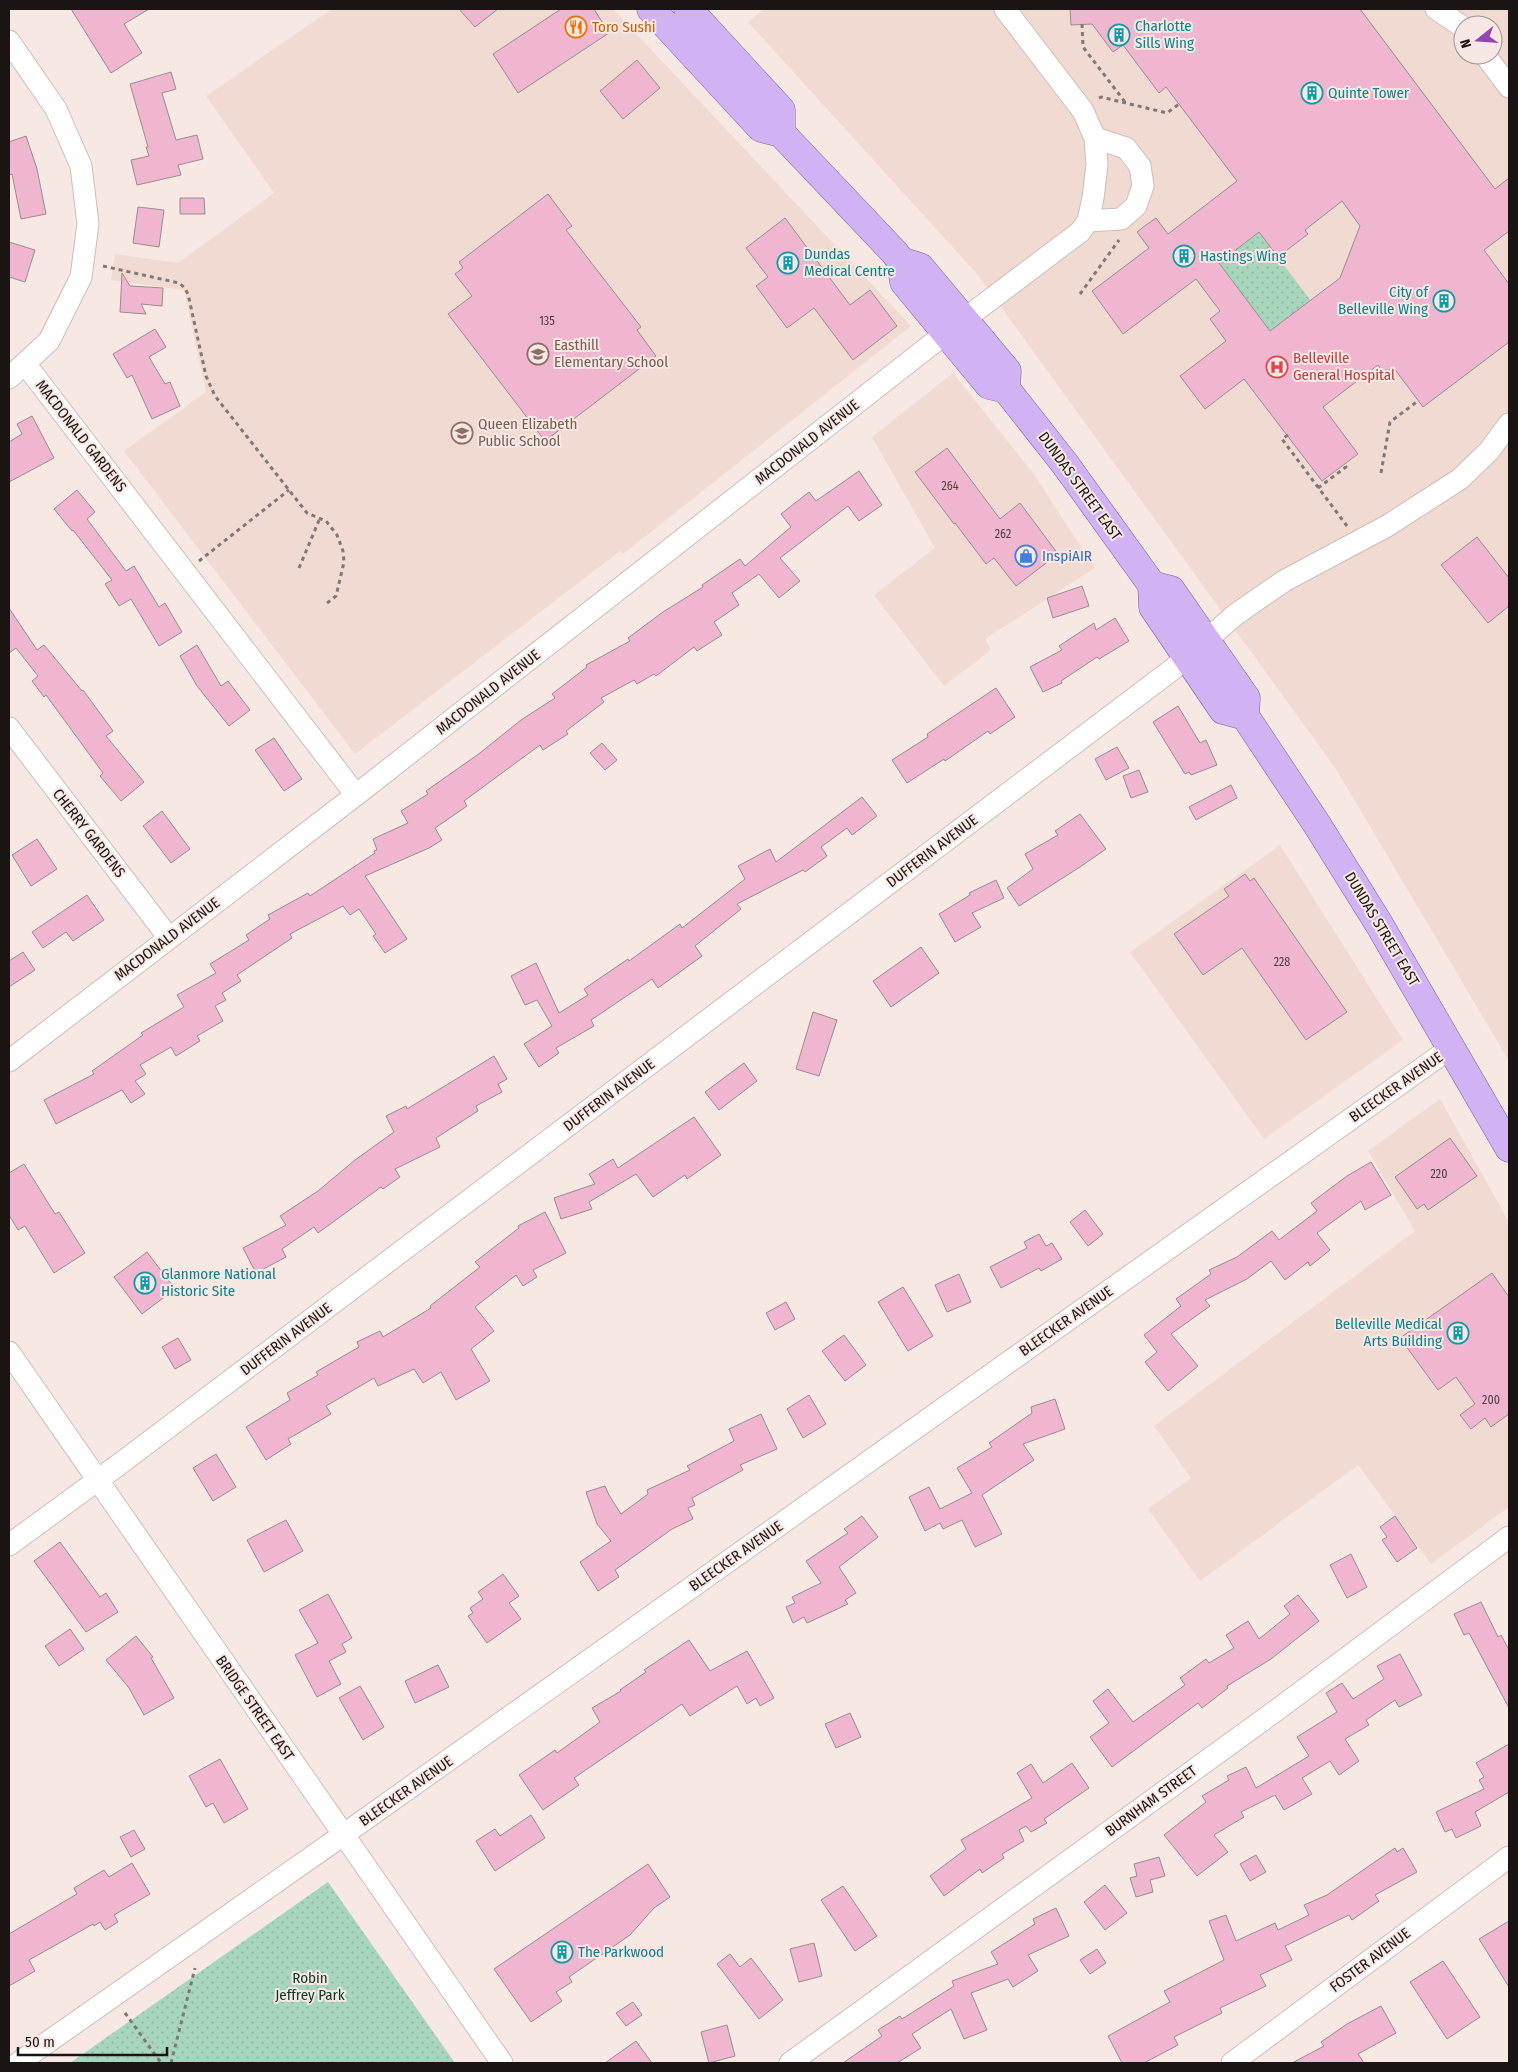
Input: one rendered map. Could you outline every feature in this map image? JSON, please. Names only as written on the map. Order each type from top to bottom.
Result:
[{"type":"main road","points":[[651,9],[761,128],[782,132],[781,110],[696,11]]},
{"type":"main road","name":"DUNDAS STREET EAST","points":[[782,132],[901,261],[904,282],[956,326],[989,385],[1006,390],[1065,464],[1152,585],[1153,606],[1197,649],[1223,710],[1245,716],[1316,822],[1452,1047],[1509,1148]]},
{"type":"street","points":[[1005,9],[1083,111],[1095,138],[1097,165],[1088,221],[1120,219],[1136,206],[1143,186],[1140,166],[1126,148],[1095,138]]},
{"type":"street","points":[[1436,9],[1453,20]]},
{"type":"street","points":[[670,29],[696,11]]},
{"type":"street","name":"MACDONALD GARDENS","points":[[9,40],[56,109],[81,166],[88,224],[81,277],[49,341],[26,365],[356,795]]},
{"type":"street","points":[[1492,65],[1509,87]]},
{"type":"street","name":"MACDONALD AVENUE","points":[[9,1061],[356,795],[956,326],[1080,232],[1088,221]]},
{"type":"street","points":[[9,378],[26,365]]},
{"type":"street","name":"DUFFERIN AVENUE","points":[[9,1545],[98,1480],[1197,649],[1235,615],[1284,581],[1387,526],[1460,479],[1489,451],[1509,424]]},
{"type":"street","name":"CHERRY GARDENS","points":[[9,728],[170,938]]},
{"type":"street","name":"BLEECKER AVENUE","points":[[18,2063],[343,1835],[1452,1047]]},
{"type":"street","name":"BRIDGE STREET EAST","points":[[9,1352],[502,2063]]},
{"type":"street","name":"BURNHAM STREET","points":[[790,2063],[1274,1712],[1509,1536]]},
{"type":"street","name":"FOSTER AVENUE","points":[[1232,2063],[1509,1858]]},
{"type":"path","points":[[1082,24],[1083,47],[1125,103]]},
{"type":"path","points":[[1083,111],[1101,97],[1167,113],[1179,104]]},
{"type":"path","points":[[1080,294],[1122,236]]},
{"type":"path","points":[[103,266],[178,283],[184,287],[188,294],[206,376],[210,386],[306,512],[326,521],[337,535],[343,551],[344,562],[336,596],[326,604]]},
{"type":"path","points":[[1381,474],[1390,422],[1418,400]]},
{"type":"path","points":[[1288,435],[1282,439],[1358,541]]},
{"type":"path","points":[[1318,488],[1346,467],[1344,465]]},
{"type":"path","points":[[185,572],[289,490]]},
{"type":"path","points":[[299,568],[320,518]]},
{"type":"path","points":[[171,2063],[195,1968]]},
{"type":"path","points":[[113,1996],[161,2063]]},
{"type":"shaded area","name":"Queen Elizabeth Public School","points":[[332,9],[613,9],[911,326],[623,554],[620,551],[355,754],[124,451],[206,392],[184,290],[111,280],[115,254],[178,263],[274,193],[206,96]]},
{"type":"shaded area","name":"Belleville General Hospital","points":[[764,9],[1509,9],[1509,1061],[1336,769],[977,274],[748,22]]},
{"type":"shaded area","points":[[953,373],[1033,473],[1095,568],[985,639],[991,650],[944,686],[874,595],[935,548],[872,437]]},
{"type":"shaded area","points":[[1280,845],[1403,1040],[1264,1139],[1130,952]]},
{"type":"shaded area","points":[[1440,1099],[1509,1222],[1509,1507],[1431,1564],[1358,1465],[1200,1581],[1148,1509],[1191,1478],[1154,1426],[1415,1231],[1368,1151]]},
{"type":"green space","points":[[1259,232],[1311,301],[1270,331],[1219,263]]},
{"type":"green space","name":"Robin Jeffrey Park","points":[[328,1882],[455,2063],[70,2063]]},
{"type":"building","points":[[71,9],[149,9],[124,24],[142,53],[111,73]]},
{"type":"building","points":[[459,9],[498,9],[475,27]]},
{"type":"building","points":[[561,9],[594,9],[609,33],[518,93],[493,54]]},
{"type":"building","points":[[1070,9],[1360,9],[1495,189],[1509,178],[1509,231],[1484,250],[1509,284],[1509,342],[1423,407],[1393,367],[1384,374],[1378,365],[1323,407],[1358,454],[1322,481],[1244,379],[1205,409],[1180,376],[1226,341],[1210,319],[1220,311],[1196,279],[1123,334],[1092,291],[1149,248],[1137,232],[1146,225],[1156,218],[1168,234],[1237,181],[1166,87],[1159,93],[1123,45],[1113,52],[1092,24],[1071,25]],"holes":[[[1342,201],[1360,226],[1340,278],[1270,331],[1219,263],[1259,232],[1278,257],[1308,234],[1305,230]]]},
{"type":"building","points":[[637,60],[660,88],[623,119],[600,91]]},
{"type":"building","points":[[171,72],[176,89],[162,93],[176,140],[197,135],[203,159],[178,165],[181,175],[137,185],[131,160],[149,156],[130,84]]},
{"type":"building","points":[[26,136],[37,169],[46,214],[21,219],[12,174],[9,175],[9,142]]},
{"type":"building","points":[[548,194],[572,226],[566,230],[641,327],[637,330],[656,356],[545,441],[448,314],[472,296],[455,274],[463,268],[459,262]]},
{"type":"building","points":[[180,198],[204,198],[205,214],[180,214]]},
{"type":"building","points":[[138,207],[164,210],[159,247],[133,243]]},
{"type":"building","name":"Dundas Medical Centre","points":[[785,218],[850,305],[870,290],[897,326],[853,360],[814,308],[787,328],[756,286],[768,277],[746,248]]},
{"type":"building","points":[[9,242],[35,250],[25,282],[9,277]]},
{"type":"building","points":[[122,273],[130,286],[163,288],[162,306],[141,304],[146,314],[120,312]]},
{"type":"building","points":[[155,329],[166,347],[149,357],[165,384],[170,382],[180,406],[152,419],[132,375],[127,378],[113,354]]},
{"type":"building","points":[[32,416],[54,458],[9,482],[9,442],[22,434],[17,424]]},
{"type":"building","points":[[947,448],[1000,519],[1020,503],[1058,554],[1016,586],[994,558],[986,564],[915,472]]},
{"type":"building","points":[[859,471],[882,505],[859,521],[848,506],[780,558],[800,581],[779,598],[759,574],[732,593],[739,605],[714,622],[722,635],[697,651],[694,647],[656,676],[654,674],[637,684],[634,680],[601,698],[604,702],[566,731],[568,734],[543,750],[540,745],[464,801],[467,806],[435,828],[442,840],[429,848],[365,876],[407,939],[385,953],[373,936],[376,934],[359,909],[350,915],[343,906],[290,934],[292,938],[237,975],[241,981],[222,993],[226,1000],[215,1006],[223,1021],[197,1036],[200,1041],[176,1056],[171,1047],[140,1065],[146,1074],[135,1081],[145,1094],[131,1103],[122,1090],[56,1124],[44,1100],[94,1074],[92,1071],[143,1035],[141,1033],[184,1007],[177,995],[216,973],[210,964],[249,940],[246,935],[270,919],[268,915],[308,893],[310,896],[375,853],[374,851],[377,850],[373,839],[408,823],[401,811],[428,794],[426,791],[480,753],[521,720],[555,698],[552,694],[587,667],[586,665],[630,641],[628,638],[663,612],[703,587],[702,585],[740,559],[745,566],[791,527],[781,514],[809,492],[816,501]]},
{"type":"building","points":[[77,490],[95,512],[87,519],[126,571],[134,566],[159,607],[165,603],[182,632],[159,646],[131,599],[119,606],[105,584],[112,580],[54,509]]},
{"type":"building","points":[[1477,537],[1509,578],[1509,606],[1488,623],[1441,565]]},
{"type":"building","points":[[1082,586],[1089,606],[1053,618],[1047,598]]},
{"type":"building","points":[[9,608],[37,650],[44,645],[83,690],[113,731],[106,736],[144,782],[121,801],[100,776],[103,773],[46,695],[44,697],[32,681],[38,676],[16,648],[9,653]]},
{"type":"building","points":[[1115,618],[1129,641],[1099,659],[1097,657],[1061,681],[1062,683],[1043,692],[1030,667],[1062,650],[1059,646],[1094,623],[1096,630]]},
{"type":"building","points":[[197,645],[221,686],[228,681],[250,710],[229,726],[197,686],[180,656]]},
{"type":"building","points":[[996,688],[1015,717],[990,734],[988,731],[945,761],[944,759],[907,783],[892,760],[928,737],[927,734]]},
{"type":"building","points":[[1178,706],[1200,743],[1206,740],[1217,765],[1191,775],[1189,772],[1185,774],[1153,722]]},
{"type":"building","points":[[274,738],[302,779],[284,791],[255,750]]},
{"type":"building","points":[[602,743],[617,760],[605,770],[590,753]]},
{"type":"building","points":[[1117,747],[1129,768],[1106,780],[1095,759]]},
{"type":"building","points":[[1139,770],[1148,792],[1131,798],[1123,776]]},
{"type":"building","points":[[1231,785],[1237,798],[1196,820],[1189,807]]},
{"type":"building","points":[[862,797],[877,816],[852,835],[847,828],[821,847],[827,856],[805,872],[803,870],[737,904],[741,909],[695,946],[702,956],[658,988],[652,979],[591,1020],[594,1026],[556,1048],[559,1053],[539,1067],[524,1044],[552,1026],[537,1000],[525,1005],[511,976],[536,963],[559,1013],[588,995],[584,989],[628,959],[629,961],[680,924],[682,928],[745,879],[738,866],[770,849],[776,862]]},
{"type":"building","points":[[162,811],[190,849],[171,863],[143,826]]},
{"type":"building","points":[[1080,814],[1106,849],[1019,906],[1007,888],[1033,869],[1025,854],[1058,835],[1055,831]]},
{"type":"building","points":[[37,839],[57,869],[31,886],[12,855]]},
{"type":"building","points":[[1245,874],[1250,881],[1254,878],[1347,1012],[1306,1040],[1242,948],[1203,975],[1174,934],[1229,896],[1224,889]]},
{"type":"building","points":[[996,880],[1004,898],[972,913],[981,927],[955,942],[939,914],[970,895],[969,893]]},
{"type":"building","points":[[87,895],[104,920],[73,941],[66,932],[43,948],[32,932]]},
{"type":"building","points":[[921,947],[939,973],[891,1007],[873,981]]},
{"type":"building","points":[[23,952],[35,970],[9,987],[9,961]]},
{"type":"building","points":[[813,1012],[837,1020],[819,1076],[796,1069]]},
{"type":"building","points":[[494,1056],[507,1079],[498,1084],[502,1092],[476,1106],[478,1111],[436,1138],[440,1147],[395,1169],[400,1177],[383,1189],[381,1187],[318,1233],[314,1227],[282,1249],[286,1257],[256,1273],[243,1248],[286,1225],[280,1216],[318,1191],[355,1160],[394,1132],[386,1116],[406,1106],[407,1109]]},
{"type":"building","points":[[744,1063],[757,1081],[719,1110],[705,1092]]},
{"type":"building","points":[[694,1117],[721,1155],[687,1179],[685,1175],[653,1197],[636,1174],[589,1202],[592,1209],[561,1219],[554,1198],[595,1184],[589,1174],[613,1159],[618,1168]]},
{"type":"building","points":[[1450,1138],[1477,1176],[1428,1210],[1424,1204],[1417,1209],[1395,1177]]},
{"type":"building","points":[[1371,1162],[1391,1195],[1365,1210],[1361,1201],[1317,1233],[1330,1250],[1310,1266],[1308,1262],[1285,1280],[1271,1261],[1247,1279],[1205,1300],[1210,1306],[1171,1334],[1198,1366],[1168,1391],[1145,1362],[1157,1352],[1144,1335],[1181,1306],[1176,1299],[1211,1274],[1209,1270],[1237,1257],[1272,1231],[1279,1240],[1317,1211],[1311,1203],[1347,1176]]},
{"type":"building","points":[[24,1164],[55,1214],[59,1212],[85,1253],[54,1273],[25,1226],[18,1230],[9,1215],[9,1173]]},
{"type":"building","points":[[1085,1210],[1103,1234],[1088,1246],[1070,1222]]},
{"type":"building","points":[[545,1212],[566,1253],[533,1270],[537,1277],[523,1286],[516,1275],[475,1307],[494,1331],[471,1349],[490,1381],[456,1400],[441,1372],[423,1383],[414,1369],[378,1386],[374,1378],[326,1406],[331,1414],[288,1439],[291,1444],[266,1460],[246,1427],[290,1400],[287,1393],[318,1375],[316,1372],[359,1347],[357,1342],[380,1331],[383,1337],[431,1308],[430,1306],[480,1267],[475,1262],[519,1228],[518,1226]]},
{"type":"building","points":[[1039,1234],[1046,1246],[1052,1243],[1062,1259],[1041,1271],[1039,1268],[1001,1288],[990,1267],[1027,1248],[1024,1242]]},
{"type":"building","name":"Glanmore National Historic Site","points":[[147,1252],[175,1289],[142,1314],[114,1277]]},
{"type":"building","name":"Belleville Medical Arts Building","points":[[1492,1273],[1509,1297],[1509,1414],[1491,1427],[1485,1418],[1471,1429],[1460,1415],[1475,1404],[1456,1377],[1438,1390],[1400,1338]]},
{"type":"building","points":[[959,1274],[971,1302],[947,1312],[935,1285]]},
{"type":"building","points":[[903,1287],[933,1336],[908,1351],[878,1302]]},
{"type":"building","points":[[786,1302],[795,1319],[775,1330],[766,1313]]},
{"type":"building","points":[[844,1335],[866,1365],[845,1381],[822,1351]]},
{"type":"building","points":[[178,1338],[191,1360],[175,1369],[162,1347]]},
{"type":"building","points":[[809,1395],[826,1424],[803,1438],[787,1409]]},
{"type":"building","points":[[1055,1399],[1065,1429],[1023,1444],[1034,1460],[982,1495],[1002,1534],[975,1547],[962,1520],[943,1529],[940,1523],[925,1531],[909,1497],[929,1487],[940,1509],[972,1493],[957,1468],[992,1447],[989,1443],[1032,1413],[1031,1407]]},
{"type":"building","points":[[761,1414],[777,1449],[740,1465],[743,1470],[692,1498],[695,1505],[688,1508],[693,1519],[672,1529],[615,1570],[619,1577],[598,1591],[580,1562],[611,1541],[597,1524],[586,1492],[605,1486],[621,1514],[648,1494],[647,1490],[690,1470],[687,1466],[734,1441],[729,1429]]},
{"type":"building","points":[[216,1454],[236,1487],[213,1501],[193,1468]]},
{"type":"building","points":[[862,1516],[878,1537],[839,1567],[856,1593],[845,1600],[848,1604],[807,1623],[804,1617],[793,1623],[786,1607],[795,1603],[792,1597],[821,1583],[806,1561],[848,1533],[844,1529]]},
{"type":"building","points":[[1395,1516],[1417,1548],[1397,1562],[1382,1540],[1387,1537],[1380,1527]]},
{"type":"building","points":[[286,1520],[303,1551],[264,1572],[247,1540]]},
{"type":"building","points":[[60,1542],[100,1597],[106,1593],[118,1612],[86,1632],[34,1561]]},
{"type":"building","points":[[1351,1554],[1367,1587],[1347,1598],[1330,1565]]},
{"type":"building","points":[[503,1574],[519,1596],[509,1603],[521,1619],[487,1643],[468,1616],[473,1613],[470,1608],[483,1599],[478,1592]]},
{"type":"building","points":[[328,1594],[352,1638],[342,1644],[346,1652],[329,1661],[341,1684],[317,1697],[295,1655],[318,1643],[299,1610]]},
{"type":"building","points":[[1298,1595],[1319,1621],[1271,1659],[1227,1686],[1228,1688],[1202,1708],[1198,1703],[1112,1767],[1090,1737],[1109,1723],[1093,1701],[1108,1689],[1133,1722],[1185,1685],[1180,1678],[1206,1659],[1209,1663],[1234,1648],[1226,1635],[1248,1621],[1259,1639],[1290,1614],[1284,1606]]},
{"type":"building","points":[[1481,1602],[1498,1637],[1501,1635],[1509,1650],[1509,1708],[1469,1633],[1464,1635],[1454,1614]]},
{"type":"building","points":[[70,1629],[84,1649],[59,1666],[45,1646]]},
{"type":"building","points":[[136,1636],[153,1657],[151,1658],[174,1698],[144,1715],[129,1688],[106,1660]]},
{"type":"building","points":[[689,1640],[710,1671],[747,1651],[774,1698],[760,1706],[756,1698],[747,1704],[737,1686],[690,1716],[682,1704],[574,1778],[579,1785],[543,1810],[519,1775],[555,1750],[557,1753],[600,1722],[592,1708],[621,1691],[646,1672],[644,1670]]},
{"type":"building","points":[[1400,1654],[1422,1695],[1399,1707],[1395,1700],[1366,1720],[1369,1725],[1345,1739],[1359,1761],[1339,1775],[1330,1761],[1302,1778],[1312,1794],[1284,1810],[1275,1795],[1241,1812],[1244,1817],[1214,1835],[1228,1852],[1197,1876],[1164,1835],[1206,1802],[1202,1796],[1229,1780],[1227,1776],[1246,1767],[1256,1788],[1309,1756],[1297,1737],[1337,1712],[1326,1693],[1342,1683],[1353,1699],[1384,1679],[1377,1666]]},
{"type":"building","points":[[438,1665],[449,1687],[415,1703],[405,1681]]},
{"type":"building","points":[[360,1686],[384,1727],[363,1740],[339,1698]]},
{"type":"building","points":[[850,1713],[861,1737],[836,1748],[825,1724]]},
{"type":"building","points":[[1509,1744],[1509,1792],[1475,1812],[1481,1826],[1456,1838],[1452,1829],[1445,1832],[1436,1812],[1484,1789],[1479,1780],[1484,1777],[1476,1763]]},
{"type":"building","points":[[220,1759],[248,1809],[224,1823],[213,1803],[206,1807],[189,1776]]},
{"type":"building","points":[[1072,1763],[1089,1788],[1044,1819],[1047,1823],[1031,1832],[1026,1826],[1019,1830],[1024,1841],[1002,1854],[1004,1858],[982,1873],[980,1869],[944,1896],[930,1876],[966,1849],[961,1840],[1032,1798],[1017,1773],[1031,1764],[1043,1783]]},
{"type":"building","points":[[531,1815],[545,1838],[495,1871],[476,1841],[495,1829],[500,1836]]},
{"type":"building","points":[[134,1830],[145,1849],[131,1857],[120,1837]]},
{"type":"building","points":[[1395,1848],[1397,1852],[1403,1848],[1417,1872],[1375,1895],[1379,1901],[1352,1920],[1349,1915],[1285,1946],[1292,1960],[1260,1975],[1266,1986],[1220,2008],[1222,2013],[1174,2037],[1178,2045],[1144,2063],[1122,2063],[1108,2036],[1170,2002],[1164,1991],[1224,1960],[1209,1921],[1226,1915],[1236,1941],[1275,1923],[1278,1930],[1309,1915],[1304,1905],[1327,1895]]},
{"type":"building","points":[[1256,1855],[1266,1872],[1250,1881],[1240,1864]]},
{"type":"building","points":[[1159,1857],[1165,1876],[1150,1880],[1153,1892],[1136,1897],[1130,1878],[1137,1876],[1134,1864]]},
{"type":"building","points":[[132,1863],[150,1894],[114,1915],[118,1922],[105,1930],[100,1922],[94,1926],[93,1924],[29,1960],[35,1971],[9,1986],[9,1934],[77,1894],[74,1888],[104,1870],[109,1877]]},
{"type":"building","name":"The Parkwood","points":[[648,1864],[670,1897],[654,1908],[630,1935],[569,1977],[572,1982],[556,1992],[562,2001],[531,2022],[494,1969]]},
{"type":"building","points":[[1105,1885],[1127,1913],[1105,1930],[1084,1902]]},
{"type":"building","points":[[843,1886],[877,1936],[855,1951],[821,1900]]},
{"type":"building","points":[[1056,1908],[1069,1936],[1028,1955],[1038,1971],[1013,1987],[1008,1979],[971,1993],[987,2030],[964,2039],[951,2009],[912,2034],[921,2048],[897,2063],[843,2063],[882,2036],[878,2030],[900,2016],[902,2019],[954,1986],[952,1981],[998,1964],[991,1952],[1035,1924],[1033,1919]]},
{"type":"building","points":[[1509,1921],[1509,1987],[1479,1939]]},
{"type":"building","points":[[814,1943],[822,1976],[799,1982],[790,1949]]},
{"type":"building","points":[[1097,1949],[1106,1963],[1090,1974],[1080,1960]]},
{"type":"building","points":[[730,1954],[740,1967],[751,1958],[783,2000],[759,2019],[717,1964]]},
{"type":"building","points":[[1443,1961],[1480,2017],[1447,2039],[1410,1982]]},
{"type":"building","points":[[633,2002],[642,2015],[626,2026],[616,2013]]},
{"type":"building","points":[[1381,2006],[1396,2033],[1358,2054],[1364,2063],[1292,2063],[1324,2046],[1321,2042],[1347,2024]]},
{"type":"building","points":[[727,2025],[735,2056],[709,2063],[701,2032]]},
{"type":"building","points":[[636,2041],[652,2063],[605,2063]]},
{"type":"place","name":"Toro Sushi","points":[[576,27]]},
{"type":"place","name":"Charlotte Sills Wing","points":[[1119,35]]},
{"type":"place","name":"Quinte Tower","points":[[1312,93]]},
{"type":"place","name":"Hastings Wing","points":[[1184,256]]},
{"type":"place","name":"Dundas Medical Centre","points":[[788,263]]},
{"type":"place","name":"City of Belleville Wing","points":[[1444,301]]},
{"type":"place","name":"Easthill Elementary School","points":[[538,354]]},
{"type":"place","name":"Belleville General Hospital","points":[[1277,367]]},
{"type":"place","name":"Queen Elizabeth Public School","points":[[462,433]]},
{"type":"place","name":"InspiAIR","points":[[1026,556]]},
{"type":"place","name":"Glanmore National Historic Site","points":[[145,1283]]},
{"type":"place","name":"Belleville Medical Arts Building","points":[[1458,1333]]},
{"type":"place","name":"The Parkwood","points":[[562,1952]]}]
